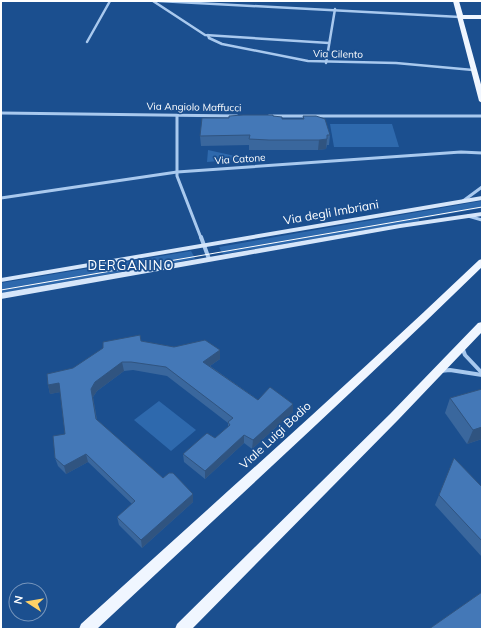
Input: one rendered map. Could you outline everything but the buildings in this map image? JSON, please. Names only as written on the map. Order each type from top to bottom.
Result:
[{"type":"main road","points":[[456,1],[482,101]]},
{"type":"main road","points":[[460,17],[482,17]]},
{"type":"main road","name":"Viale Luigi Bodio","points":[[86,629],[346,388],[398,343],[482,262]]},
{"type":"main road","points":[[182,629],[394,417],[482,326]]},
{"type":"street","points":[[87,42],[110,1]]},
{"type":"street","name":"Via Cilento","points":[[153,1],[207,35],[212,40],[222,44],[253,51],[308,62],[326,63],[337,61],[474,70]]},
{"type":"street","points":[[159,1],[335,9],[460,17]]},
{"type":"street","points":[[326,63],[335,9]]},
{"type":"street","points":[[207,35],[329,43]]},
{"type":"street","name":"Via Angiolo Maffucci","points":[[1,113],[239,116]]},
{"type":"street","points":[[177,116],[177,172],[209,259]]},
{"type":"street","points":[[262,116],[482,116]]},
{"type":"street","name":"Via Catone","points":[[1,198],[177,172],[453,152],[482,153]]},
{"type":"street","points":[[462,202],[482,187]]},
{"type":"street","name":"Via degli Imbriani","points":[[1,280],[482,198]]},
{"type":"street","points":[[1,296],[466,215],[482,214]]},
{"type":"street","points":[[466,215],[482,220]]},
{"type":"street","points":[[462,347],[466,355],[482,374]]},
{"type":"street","points":[[438,371],[450,370],[482,374]]},
{"type":"shaded area","points":[[330,124],[392,124],[399,147],[334,147]]},
{"type":"shaded area","points":[[208,150],[244,158],[244,159],[207,162]]},
{"type":"shaded area","points":[[481,201],[482,208],[419,219],[419,221],[224,254],[219,247]]},
{"type":"shaded area","points":[[191,251],[195,258],[194,259],[1,293],[1,283]]},
{"type":"shaded area","points":[[159,401],[196,430],[171,451],[134,420]]},
{"type":"tram line","points":[[1,290],[482,207]]},
{"type":"district","name":"DERGANINO","points":[[131,265]]}]
